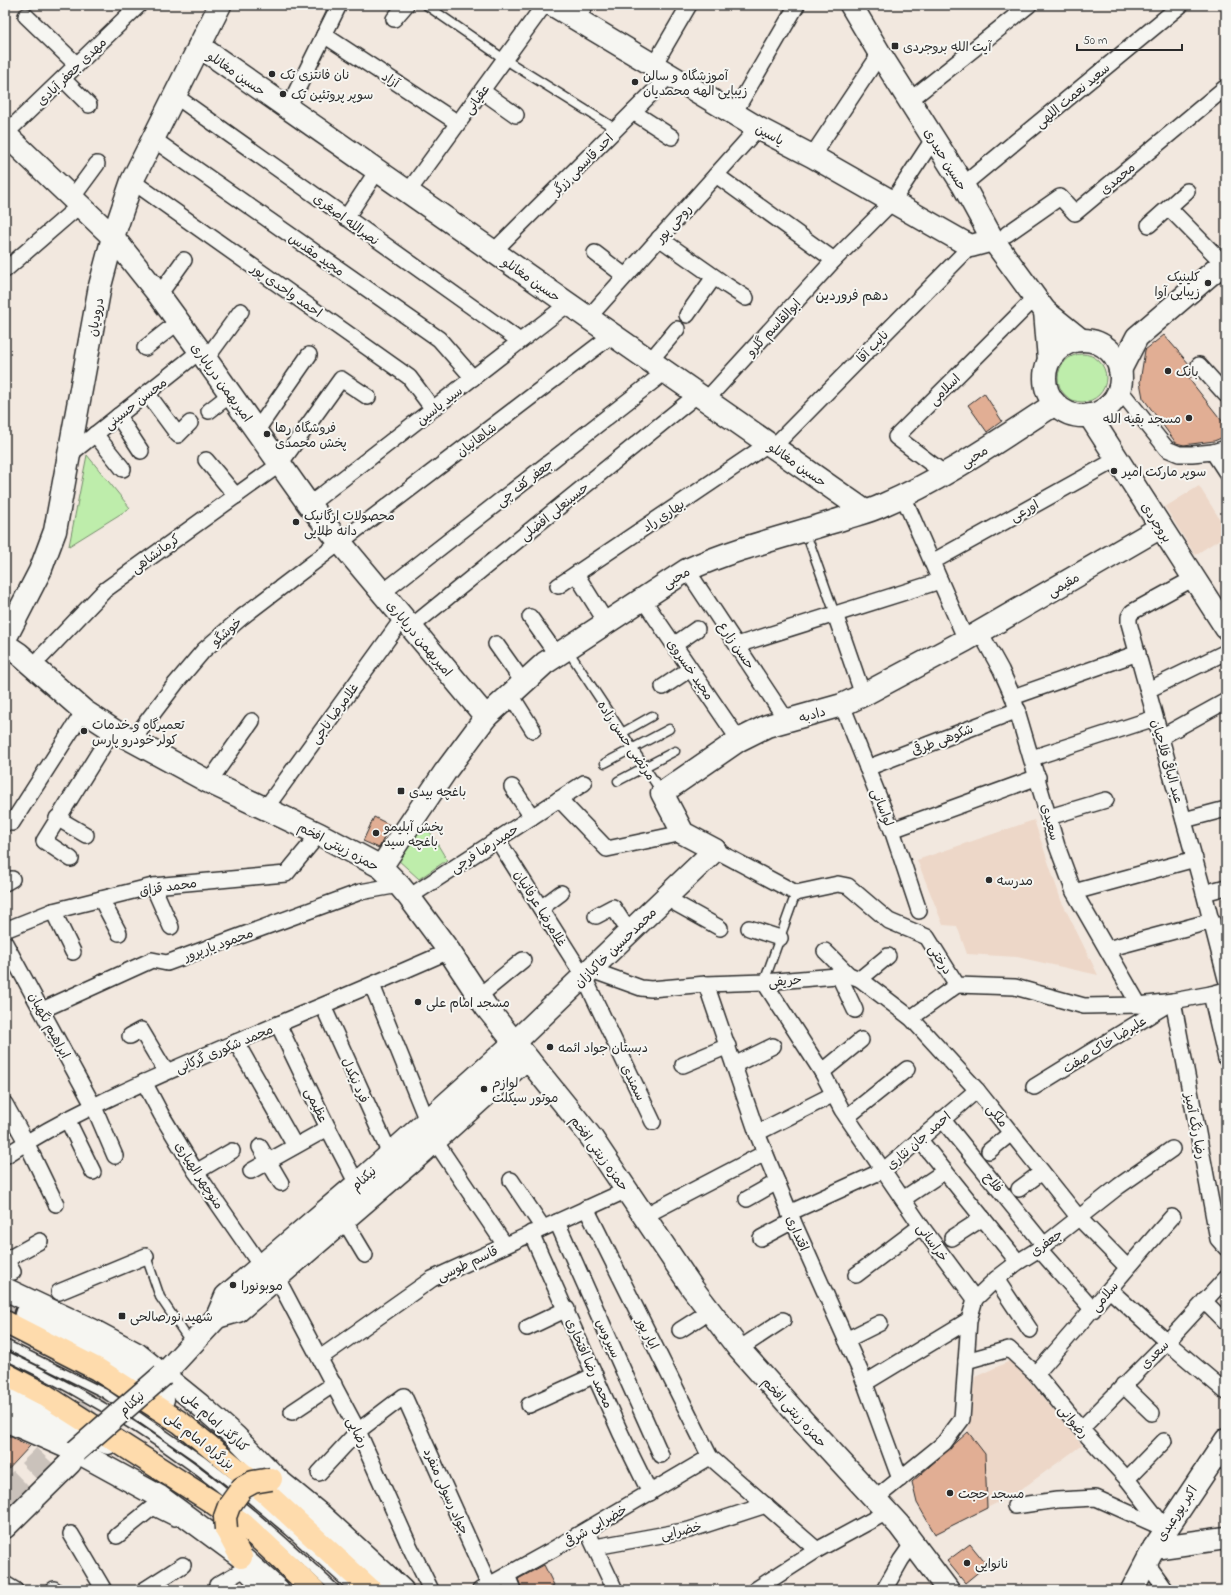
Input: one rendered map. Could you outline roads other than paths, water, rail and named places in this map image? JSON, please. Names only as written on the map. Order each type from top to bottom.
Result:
[{"type":"highway","name":"بزرگراه امام علی","points":[[5,1322],[97,1369],[181,1423],[266,1493],[371,1590]]},
{"type":"highway","points":[[5,1374],[43,1394],[144,1457],[212,1502],[242,1524],[314,1590]]},
{"type":"highway","points":[[242,1563],[226,1529],[225,1517],[229,1506],[242,1488],[254,1482],[274,1479]]},
{"type":"street","name":"درودیان","points":[[5,639],[40,571],[55,531],[100,286],[113,237],[132,181],[220,5]]},
{"type":"street","points":[[288,108],[339,5]]},
{"type":"street","points":[[394,19],[406,5]]},
{"type":"street","name":"عقیانی","points":[[408,192],[544,5]]},
{"type":"street","name":"یاسین","points":[[553,5],[581,12],[662,70],[758,128],[812,156],[970,246]]},
{"type":"street","name":"احد قاسمی زرگر","points":[[493,252],[633,112],[662,70],[689,5]]},
{"type":"street","points":[[734,113],[797,5]]},
{"type":"street","points":[[910,100],[1029,5]]},
{"type":"street","name":"سعید نعمت اللهی","points":[[962,185],[1181,5]]},
{"type":"street","name":"مهدی جعفر آبادی","points":[[5,134],[77,65],[135,6]]},
{"type":"street","name":"حسین حیدری","points":[[859,10],[880,54],[934,138],[962,185],[1000,237],[1040,304],[1081,340]]},
{"type":"street","points":[[26,16],[77,65]]},
{"type":"street","name":"آزاد","points":[[324,35],[458,123]]},
{"type":"street","name":"حسین مغانلو","points":[[199,46],[865,511]]},
{"type":"street","points":[[812,156],[880,54]]},
{"type":"street","points":[[62,79],[89,105]]},
{"type":"street","name":"محمدی","points":[[1000,237],[1060,197],[1075,213],[1226,87]]},
{"type":"street","points":[[482,91],[516,115]]},
{"type":"street","name":"نصرالله اصغری","points":[[174,95],[520,341]]},
{"type":"street","points":[[633,112],[672,137]]},
{"type":"street","name":"روحی پور","points":[[588,318],[758,128]]},
{"type":"street","name":"امیربهمن دریاباری","points":[[5,134],[113,237],[159,295],[203,355],[309,505],[486,717]]},
{"type":"street","name":"ابوالقاسم گلرو","points":[[702,397],[892,202],[934,138]]},
{"type":"street","name":"مجید مقدس","points":[[152,139],[439,339],[473,378]]},
{"type":"street","points":[[5,270],[76,202],[97,164]]},
{"type":"street","points":[[346,218],[377,171]]},
{"type":"street","points":[[716,174],[834,260]]},
{"type":"street","name":"احمد واحدی پور","points":[[132,181],[409,377],[433,409]]},
{"type":"street","points":[[1149,225],[1187,191]]},
{"type":"street","points":[[1169,208],[1224,262],[1138,337],[1120,379],[1115,398],[1108,406],[1099,412],[1089,415],[1077,415],[1065,412],[1055,404],[1048,395],[1045,383],[1045,372],[1049,360],[1057,350],[1068,343],[1081,340],[1092,341],[1103,345],[1117,360],[1120,379],[1167,449],[1179,454],[1192,454],[1220,450],[1226,472]]},
{"type":"street","points":[[970,246],[978,245],[1000,237]]},
{"type":"street","points":[[659,238],[714,278],[746,298]]},
{"type":"street","name":"نایب آقا","points":[[771,445],[970,246]]},
{"type":"street","points":[[595,253],[625,276]]},
{"type":"street","points":[[159,295],[184,260]]},
{"type":"street","points":[[686,315],[714,278]]},
{"type":"street","name":"سید یاسین","points":[[309,505],[568,304]]},
{"type":"street","points":[[1040,304],[1049,360]]},
{"type":"street","name":"اسلامی","points":[[945,474],[896,437],[1040,304]]},
{"type":"street","name":"محسن حسینی","points":[[69,455],[146,393],[203,355],[241,311]]},
{"type":"street","points":[[145,348],[178,322]]},
{"type":"street","name":"جعفر کف چی","points":[[382,593],[658,366],[677,330]]},
{"type":"street","name":"شاهانیان","points":[[340,543],[612,335]]},
{"type":"street","points":[[1103,345],[1138,337]]},
{"type":"street","points":[[257,430],[310,355]]},
{"type":"street","points":[[1199,365],[1226,395]]},
{"type":"street","name":"کرمانشاهی","points":[[42,656],[105,590],[280,464],[341,379],[368,397]]},
{"type":"street","points":[[146,393],[178,435],[190,423]]},
{"type":"street","points":[[209,411],[231,394]]},
{"type":"street","name":"حسینعلی افضلی","points":[[407,622],[702,397]]},
{"type":"street","name":"محبی","points":[[381,867],[445,772],[486,717],[545,663],[642,598],[687,570],[704,562],[761,542],[805,531],[882,506],[945,474],[1055,404]]},
{"type":"street","name":"بروجردی","points":[[1089,415],[1226,628]]},
{"type":"street","points":[[118,416],[140,450]]},
{"type":"street","points":[[95,434],[122,469]]},
{"type":"street","name":"بهاری راد","points":[[558,586],[771,445]]},
{"type":"street","name":"اورعی","points":[[932,562],[1117,459]]},
{"type":"street","points":[[206,460],[236,496]]},
{"type":"street","name":"سعیدی","points":[[903,496],[940,581],[973,636],[1001,670],[1015,703],[1038,777],[1057,846],[1074,892],[1139,1005]]},
{"type":"street","name":"مقیمی","points":[[973,636],[1161,527]]},
{"type":"street","name":"خوشگو","points":[[132,742],[176,683],[204,650],[242,617],[340,543]]},
{"type":"street","name":"حسن زارع","points":[[687,570],[787,721]]},
{"type":"street","points":[[576,574],[606,622]]},
{"type":"street","name":"عبد الباقی فلاحیان","points":[[1194,578],[1132,612],[1129,617],[1129,623],[1212,921],[1226,979]]},
{"type":"street","points":[[737,645],[940,581]]},
{"type":"street","name":"مجید خسروی","points":[[642,598],[739,740]]},
{"type":"street","points":[[835,614],[863,695]]},
{"type":"street","points":[[530,617],[562,652]]},
{"type":"street","name":"غلامرضا ناجی","points":[[265,809],[407,622]]},
{"type":"street","points":[[674,645],[697,629]]},
{"type":"street","name":"دادبه","points":[[662,793],[739,740],[767,726],[842,705],[973,636]]},
{"type":"street","points":[[496,644],[517,688],[533,730]]},
{"type":"street","name":"حمزه زینتی افخم","points":[[5,648],[10,648],[19,654],[84,711],[132,742],[209,782],[319,834],[381,867],[404,891],[449,951],[486,1007],[591,1136],[710,1312],[739,1348],[913,1543],[948,1590]]},
{"type":"street","points":[[1148,690],[1226,652]]},
{"type":"street","name":"شکوهی طرقی","points":[[867,768],[1015,703],[1138,653]]},
{"type":"street","points":[[663,687],[690,669]]},
{"type":"street","points":[[1161,737],[1226,701]]},
{"type":"street","name":"لواسانی","points":[[842,705],[892,830],[919,911]]},
{"type":"street","points":[[12,823],[84,711]]},
{"type":"street","points":[[1032,758],[1156,718]]},
{"type":"street","points":[[209,782],[252,721]]},
{"type":"street","points":[[71,859],[44,841],[113,730]]},
{"type":"street","points":[[892,830],[1038,777]]},
{"type":"street","name":"حمیدرضا فرجی","points":[[404,891],[497,839],[584,783]]},
{"type":"street","points":[[512,787],[532,817]]},
{"type":"street","name":"مرتضی حسن زاده","points":[[662,793],[683,833]]},
{"type":"street","points":[[559,799],[607,850],[683,833],[796,893]]},
{"type":"street","points":[[1049,816],[1106,800]]},
{"type":"street","points":[[1184,820],[1226,809]]},
{"type":"street","points":[[57,818],[86,835]]},
{"type":"street","name":"محمد قزاق","points":[[5,930],[53,912],[100,898],[153,886],[286,874],[319,834]]},
{"type":"street","name":"غلامرضا عرفانیان","points":[[497,839],[541,908],[588,974]]},
{"type":"street","name":"محمدحسین خاکبازان","points":[[521,1051],[588,974],[715,850]]},
{"type":"street","points":[[1074,892],[1195,859]]},
{"type":"street","name":"درختی","points":[[796,893],[838,884],[848,886],[889,921],[927,937],[957,984],[1015,987],[1084,1006],[1139,1005],[1173,1001],[1226,990]]},
{"type":"street","points":[[153,886],[171,927]]},
{"type":"street","points":[[1204,893],[1226,887]]},
{"type":"street","name":"محمود یارپرور","points":[[42,1010],[152,960],[167,963],[360,892],[404,891]]},
{"type":"street","points":[[541,908],[561,893]]},
{"type":"street","points":[[100,898],[119,934]]},
{"type":"street","points":[[666,898],[720,928]]},
{"type":"street","points":[[596,916],[613,907],[630,932]]},
{"type":"street","points":[[53,912],[73,952]]},
{"type":"street","points":[[1107,949],[1212,921]]},
{"type":"street","points":[[749,928],[780,938]]},
{"type":"street","name":"ابراهیم نگهبان","points":[[5,943],[9,960],[42,1010],[94,1107],[116,1156]]},
{"type":"street","name":"محمد شکوری گرکانی","points":[[5,1156],[26,1142],[67,1119],[144,1082],[449,951]]},
{"type":"street","points":[[825,951],[849,977],[911,1018],[957,984]]},
{"type":"street","points":[[849,977],[888,956]]},
{"type":"street","points":[[479,996],[523,960]]},
{"type":"street","name":"حریفی","points":[[588,974],[641,988],[651,989],[706,984],[849,977]]},
{"type":"street","name":"سمندی","points":[[588,974],[653,1122]]},
{"type":"street","points":[[849,977],[854,1010]]},
{"type":"street","name":"خراسانی","points":[[764,982],[822,1072],[847,1117],[921,1226],[975,1299]]},
{"type":"street","name":"اقتداری","points":[[706,984],[757,1133],[791,1217],[865,1383],[900,1479]]},
{"type":"street","points":[[372,985],[431,1131],[505,1245]]},
{"type":"street","points":[[1212,994],[1226,1059]]},
{"type":"street","name":"علیرضا خاک صفت","points":[[1034,1087],[1173,1001]]},
{"type":"street","name":"رضا رنگ آمیز","points":[[1173,1001],[1218,1239],[1226,1248]]},
{"type":"street","name":"فرد نیکدل","points":[[323,1006],[390,1154]]},
{"type":"street","name":"ملکی","points":[[911,1018],[977,1090],[1079,1218],[1127,1268]]},
{"type":"street","name":"عظیمی","points":[[278,1024],[328,1128],[357,1184]]},
{"type":"street","points":[[130,1036],[141,1030],[166,1072]]},
{"type":"street","points":[[822,1072],[861,1040]]},
{"type":"street","points":[[236,1042],[295,1146]]},
{"type":"street","points":[[683,1065],[728,1046]]},
{"type":"street","points":[[734,1064],[773,1046]]},
{"type":"street","name":"نیکنام","points":[[269,1272],[344,1220],[431,1131],[521,1051]]},
{"type":"street","points":[[847,1117],[906,1069]]},
{"type":"street","name":"منوچهر الهیاری","points":[[144,1082],[161,1114],[196,1172],[269,1272]]},
{"type":"street","name":"احمد جان نثاری","points":[[761,1238],[791,1217],[884,1170],[977,1090]]},
{"type":"street","points":[[757,1133],[834,1094]]},
{"type":"street","points":[[5,1104],[26,1142],[56,1204]]},
{"type":"street","points":[[67,1119],[93,1172]]},
{"type":"street","name":"فلاح","points":[[942,1120],[1041,1247],[1093,1310]]},
{"type":"street","points":[[251,1171],[328,1128]]},
{"type":"street","name":"نیکنام","points":[[5,1517],[65,1456],[76,1451],[163,1375],[217,1317],[238,1311],[269,1272],[357,1184],[390,1154],[431,1131]]},
{"type":"street","points":[[989,1151],[1011,1133]]},
{"type":"street","points":[[919,1139],[1018,1262]]},
{"type":"street","points":[[260,1147],[281,1183]]},
{"type":"street","name":"جعفری","points":[[975,1299],[996,1279],[1018,1262],[1041,1247],[1119,1186],[1172,1149]]},
{"type":"street","points":[[196,1172],[232,1151]]},
{"type":"street","points":[[644,1216],[765,1153]]},
{"type":"street","points":[[903,1199],[945,1171]]},
{"type":"street","points":[[1020,1190],[1042,1172]]},
{"type":"street","name":"محمد رضا افتخاری","points":[[511,1180],[537,1230],[566,1309],[650,1493]]},
{"type":"street","points":[[747,1199],[777,1182]]},
{"type":"street","name":"قاسم طوسی","points":[[320,1358],[432,1279],[627,1190]]},
{"type":"street","name":"ایار پور","points":[[586,1208],[710,1457]]},
{"type":"street","name":"سلامی","points":[[1036,1374],[1172,1217]]},
{"type":"street","points":[[952,1238],[983,1218]]},
{"type":"street","points":[[344,1220],[365,1255]]},
{"type":"street","name":"سیروس","points":[[557,1222],[661,1455]]},
{"type":"street","points":[[856,1275],[921,1226]]},
{"type":"street","points":[[7,1270],[40,1241]]},
{"type":"street","points":[[59,1292],[146,1256]]},
{"type":"street","name":"کنارگذر امام علی","points":[[7,1270],[92,1330],[137,1354],[163,1375],[235,1436],[274,1479],[323,1517],[402,1590]]},
{"type":"street","name":"رضایی","points":[[269,1272],[320,1358],[358,1431],[409,1545],[431,1590]]},
{"type":"street","name":"سعدی","points":[[1081,1429],[1167,1342],[1226,1278]]},
{"type":"street","points":[[996,1279],[1030,1330]]},
{"type":"street","points":[[1110,1290],[1167,1342],[1226,1392]]},
{"type":"street","points":[[762,1588],[881,1506],[900,1479],[944,1443],[962,1419],[969,1320],[975,1299]]},
{"type":"street","points":[[1204,1301],[1225,1322]]},
{"type":"street","points":[[5,1304],[112,1361],[173,1406],[181,1423]]},
{"type":"street","points":[[527,1328],[566,1309]]},
{"type":"street","points":[[680,1330],[710,1312]]},
{"type":"street","points":[[739,1348],[783,1320]]},
{"type":"street","points":[[865,1383],[969,1320]]},
{"type":"street","points":[[846,1340],[880,1323]]},
{"type":"street","name":"رضوانی","points":[[966,1361],[1009,1349],[1036,1374],[1081,1429],[1127,1479],[1166,1529]]},
{"type":"street","points":[[529,1405],[595,1375]]},
{"type":"street","points":[[292,1412],[334,1384]]},
{"type":"street","points":[[1123,1385],[1152,1413]]},
{"type":"street","name":"جواد رسولی منفرد","points":[[358,1431],[404,1396],[484,1588]]},
{"type":"street","points":[[5,1397],[35,1414],[144,1457]]},
{"type":"street","points":[[5,1420],[76,1451],[160,1498],[278,1590]]},
{"type":"street","points":[[319,1473],[358,1431]]},
{"type":"street","name":"اکبر پورعبدی","points":[[1132,1590],[1150,1555],[1166,1529],[1226,1440]]},
{"type":"street","points":[[1127,1479],[1164,1441]]},
{"type":"street","name":"نیکنام","points":[[5,1527],[70,1463],[76,1451]]},
{"type":"street","points":[[710,1457],[817,1550]]},
{"type":"street","name":"خضرایی شرقی","points":[[484,1588],[710,1457]]},
{"type":"street","points":[[1015,1506],[1057,1500],[1096,1498],[1166,1529]]},
{"type":"street","name":"خضرایی","points":[[595,1547],[689,1530],[766,1505]]},
{"type":"street","points":[[117,1536],[153,1507],[178,1520],[242,1563],[263,1590]]},
{"type":"street","points":[[586,1530],[616,1590]]},
{"type":"street","points":[[71,1534],[104,1590]]},
{"type":"street","points":[[1166,1590],[1150,1555],[1226,1538]]},
{"type":"street","points":[[884,1590],[901,1560],[913,1543]]},
{"type":"street","points":[[217,1586],[242,1563]]},
{"type":"street","points":[[152,1588],[183,1565]]},
{"type":"street","points":[[507,1575],[513,1590]]},
{"type":"street","points":[[5,1584],[15,1590]]},
{"type":"lane","points":[[426,5],[504,59],[616,130]]},
{"type":"lane","points":[[810,544],[835,614]]},
{"type":"lane","name":"مرتضی حسن زاده","points":[[562,652],[622,733],[662,793]]},
{"type":"lane","points":[[622,733],[652,716]]},
{"type":"lane","points":[[605,763],[669,729]]},
{"type":"lane","points":[[618,781],[675,751]]},
{"type":"lane","points":[[764,982],[796,893]]},
{"type":"lane","points":[[146,1256],[160,1297],[192,1343]]},
{"type":"lane","points":[[5,1344],[104,1393],[201,1460],[256,1502],[354,1590]]},
{"type":"lane","points":[[5,1355],[95,1401],[185,1462],[243,1506],[336,1590]]},
{"type":"tunnel","points":[[5,1304],[44,1322]]},
{"type":"tunnel","points":[[5,1494],[40,1460],[79,1418],[99,1392],[106,1377],[105,1360],[102,1358]]},
{"type":"place","name":"آیت الله بروجردی","points":[[895,46]]},
{"type":"place","name":"نان فانتزی تک","points":[[272,74]]},
{"type":"place","name":"آموزشگاه و سالن زیبایی الهه محمدیان","points":[[635,82]]},
{"type":"place","name":"سوپر پروتئین تک","points":[[283,94]]},
{"type":"place","name":"کلینیک زیبایی آوا","points":[[1208,283]]},
{"type":"place","name":"بانک","points":[[1168,371]]},
{"type":"place","name":"مسجد بقیه الله","points":[[1189,418]]},
{"type":"place","name":"فروشگاه رها پخش محمدی","points":[[267,434]]},
{"type":"place","name":"سوپر مارکت امیر","points":[[1114,471]]},
{"type":"place","name":"محصولات ارگانیک دانه طلایی","points":[[296,522]]},
{"type":"place","name":"تعمیرگاه و خدمات کولر خودرو پارس","points":[[84,731]]},
{"type":"place","name":"باغچه بیدی","points":[[401,791]]},
{"type":"place","name":"پخش آبلیمو باغچه سید","points":[[376,833]]},
{"type":"place","name":"مدرسه","points":[[989,880]]},
{"type":"place","name":"مسجد امام علی","points":[[418,1002]]},
{"type":"place","name":"دبستان جواد ائمه","points":[[550,1047]]},
{"type":"place","name":"لوازم موتور سیکلت","points":[[484,1089]]},
{"type":"place","name":"موبونورا","points":[[233,1285]]},
{"type":"place","name":"شهید نورصالحی","points":[[122,1316]]},
{"type":"place","name":"مسجد حجت","points":[[950,1493]]},
{"type":"place","name":"نانوایی","points":[[967,1563]]},
{"type":"district","name":"دهم فروردین","points":[[852,295]]}]
